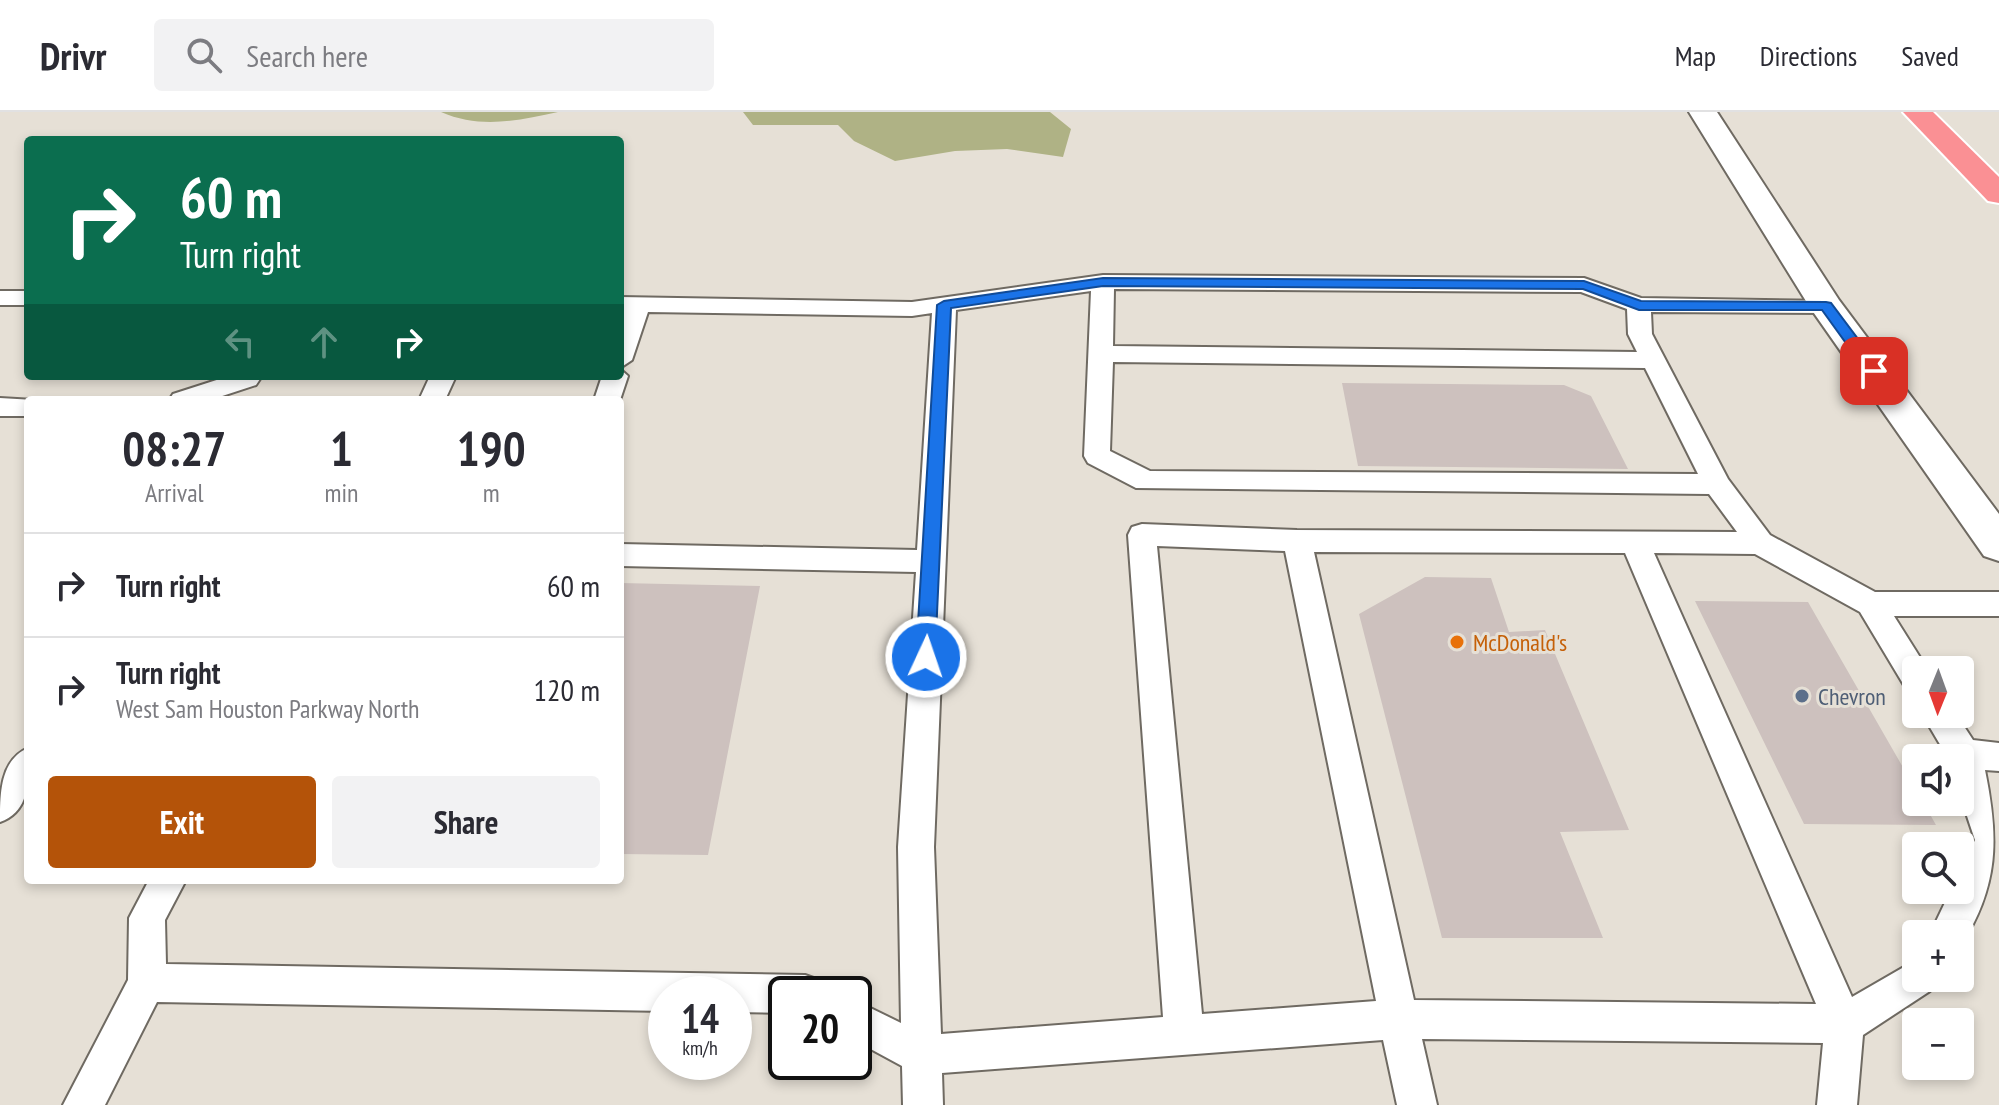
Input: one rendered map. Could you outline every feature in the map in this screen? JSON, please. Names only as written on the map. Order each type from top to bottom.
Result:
[{"type":"highway","points":[[1917,112],[1999,194]]},
{"type":"main road","points":[[1703,112],[1826,306],[1999,545]]},
{"type":"lane","points":[[624,335],[629,304],[912,309],[1103,282],[1584,285],[1639,305],[1826,306]]},
{"type":"lane","points":[[1103,282],[1097,456],[1146,481],[1717,484]]},
{"type":"lane","points":[[0,298],[24,298]]},
{"type":"lane","points":[[923,1105],[916,847],[944,305]]},
{"type":"lane","points":[[1639,305],[1640,334],[1717,484],[1760,543],[1871,604],[1999,604]]},
{"type":"lane","points":[[1100,354],[1654,360]]},
{"type":"lane","points":[[200,396],[250,385]]},
{"type":"lane","points":[[0,407],[24,407]]},
{"type":"lane","points":[[1184,1034],[1142,535],[1297,541],[1760,543]]},
{"type":"lane","points":[[1297,541],[1417,1105]]},
{"type":"lane","points":[[1635,542],[1844,1024],[1837,1105]]},
{"type":"lane","points":[[624,555],[931,561]]},
{"type":"lane","points":[[1871,604],[1903,656]]},
{"type":"lane","points":[[1974,755],[1999,757]]},
{"type":"lane","points":[[3,799],[24,769]]},
{"type":"lane","points":[[1955,920],[1993,841],[1974,786]]},
{"type":"lane","points":[[83,1105],[147,983],[147,918],[166,884]]},
{"type":"lane","points":[[147,983],[768,993]]},
{"type":"lane","points":[[872,1029],[922,1055],[1398,1019],[1844,1024],[1902,987]]},
{"type":"green space","points":[[441,112],[558,112],[484,122]]},
{"type":"green space","points":[[743,112],[1050,112],[1071,129],[1063,157],[1007,149],[955,151],[895,161],[854,141],[838,125],[753,125]]},
{"type":"building","points":[[1342,383],[1564,385],[1591,396],[1628,469],[1358,466]]},
{"type":"building","points":[[1425,577],[1491,578],[1509,632],[1545,630],[1629,830],[1560,832],[1603,938],[1442,938],[1359,614]]},
{"type":"building","points":[[624,583],[760,586],[708,855],[624,854]]},
{"type":"building","name":"Chevron","points":[[1695,601],[1808,602],[1902,766],[1902,816],[1931,816],[1936,825],[1804,824]]},
{"type":"place","name":"McDonald's","points":[[1457,642]]},
{"type":"place","name":"Chevron","points":[[1802,696]]},
{"type":"route","points":[[926,657],[944,305],[1103,282],[1584,285],[1639,305],[1826,306],[1874,371]]}]
